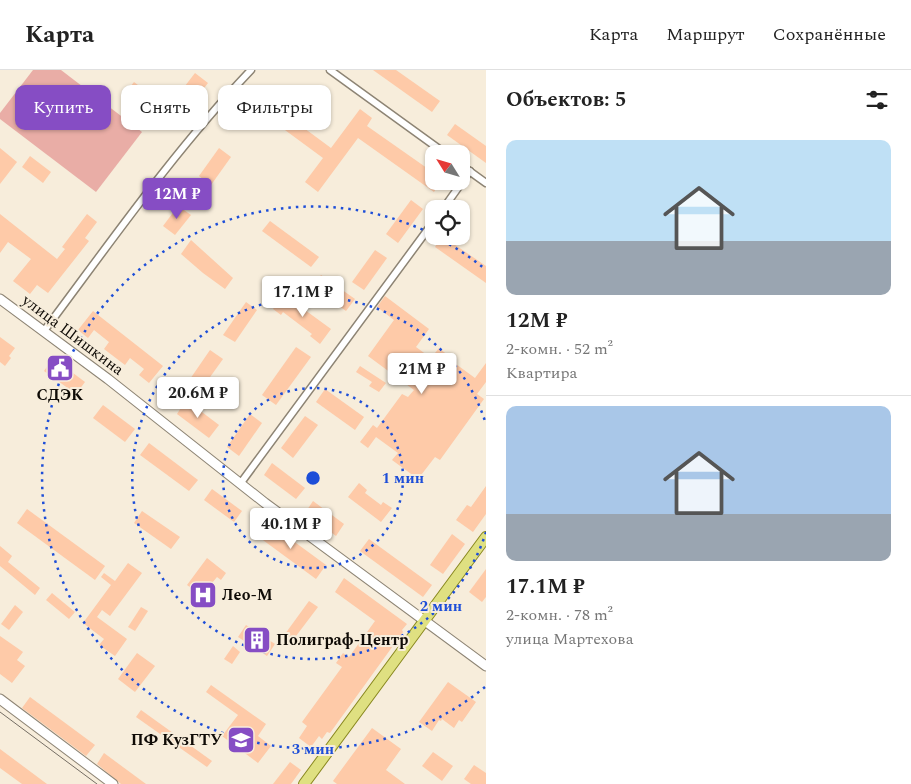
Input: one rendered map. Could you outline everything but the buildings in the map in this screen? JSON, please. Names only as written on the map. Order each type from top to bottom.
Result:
[{"type":"main road","name":"улица Шишкина","points":[[0,299],[116,385],[240,484],[486,666]]},
{"type":"main road","points":[[304,784],[486,537]]},
{"type":"main road","points":[[0,699],[112,784]]},
{"type":"street","points":[[44,331],[164,171],[230,92],[251,70]]},
{"type":"street","points":[[330,70],[434,145]]},
{"type":"street","points":[[470,171],[486,182]]},
{"type":"street","points":[[240,484],[425,233]]},
{"type":"shaded area","points":[[33,70],[61,70],[81,85],[21,85]]},
{"type":"shaded area","points":[[15,93],[15,130],[111,130],[111,108],[121,116],[121,130],[139,130],[142,132],[96,192],[0,119],[0,113]]},
{"type":"tram line","points":[[0,712],[97,784]]},
{"type":"place","name":"СДЭК","points":[[60,368]]},
{"type":"place","name":"Лео-М","points":[[203,595]]},
{"type":"place","name":"Полиграф-Центр","points":[[257,640]]},
{"type":"place","name":"ПФ КузГТУ","points":[[241,740]]}]
